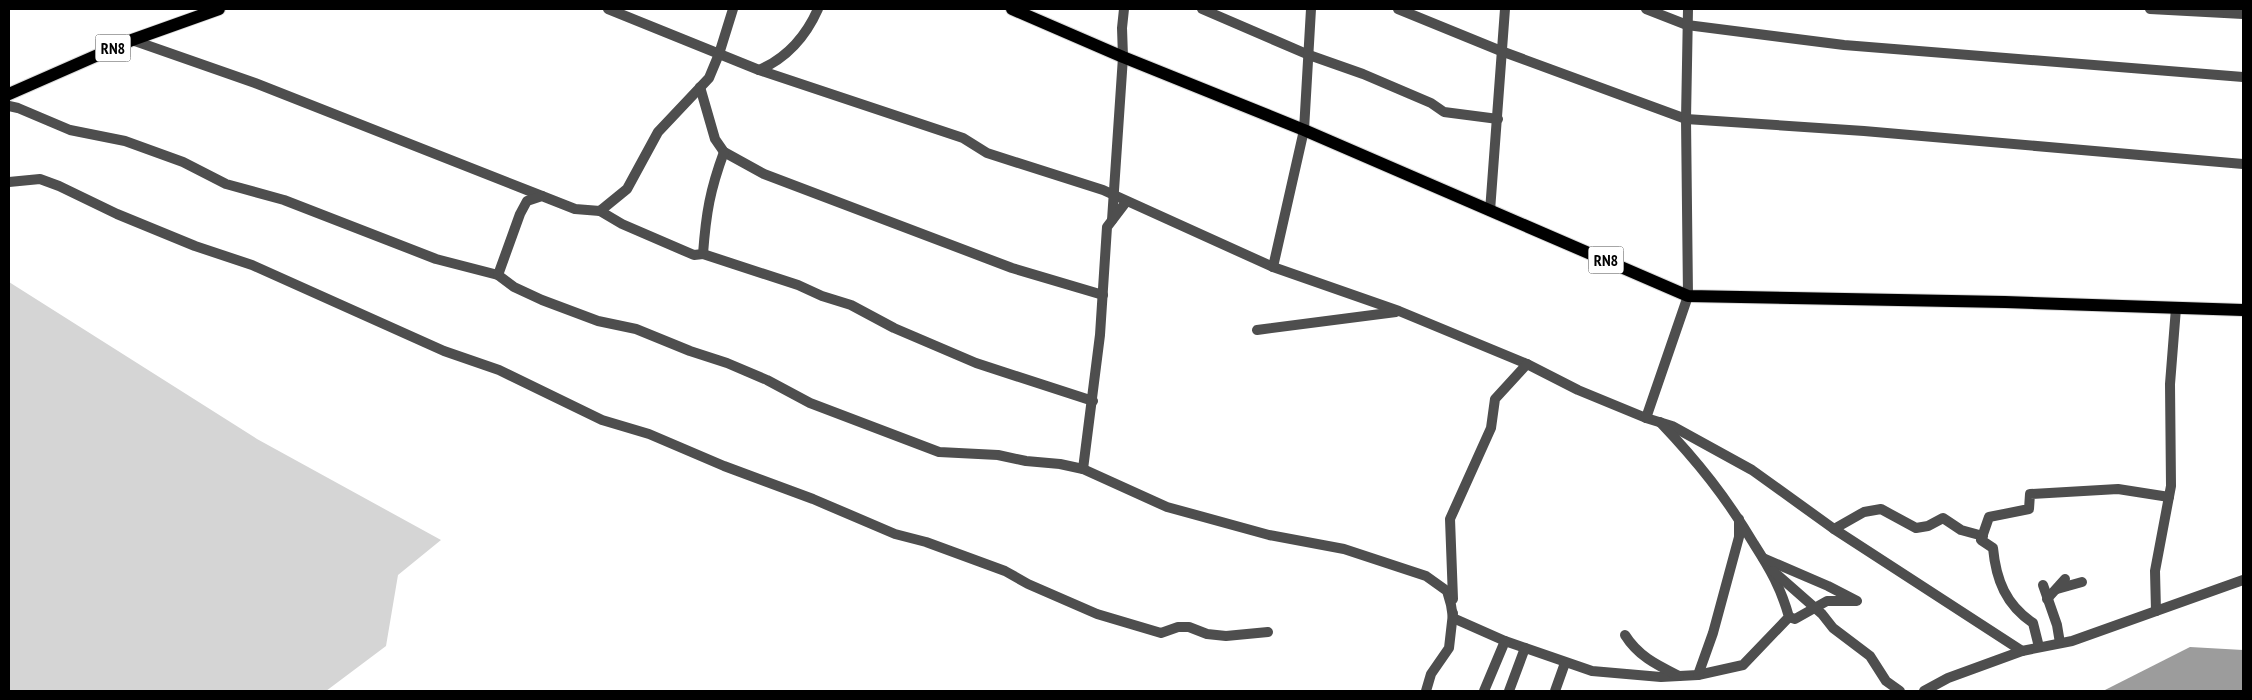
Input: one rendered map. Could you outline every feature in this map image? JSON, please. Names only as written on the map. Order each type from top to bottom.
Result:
[{"type":"main road","name":"RN8","points":[[9,94],[132,40],[219,9]]},
{"type":"main road","name":"RN8","points":[[1012,9],[1123,57],[1304,130],[1688,296],[2005,302],[2243,310]]},
{"type":"street","points":[[608,9],[759,70],[963,138],[987,153],[1103,190],[1273,267],[1399,311],[1527,364],[1578,390],[1646,418],[1672,426],[1752,470],[1834,529],[2022,651]]},
{"type":"street","points":[[600,210],[627,189],[658,132],[709,78],[719,54],[733,9]]},
{"type":"street","points":[[759,70],[773,64],[793,47],[810,25],[818,9]]},
{"type":"street","points":[[1112,220],[1112,195],[1123,57],[1122,28],[1124,9]]},
{"type":"street","points":[[1202,9],[1309,55],[1363,74],[1430,103],[1444,112],[1498,119]]},
{"type":"street","points":[[1273,267],[1304,130],[1311,9]]},
{"type":"street","points":[[1398,9],[1502,51],[1686,119],[1864,131],[2243,164]]},
{"type":"street","points":[[1490,211],[1505,9]]},
{"type":"street","points":[[1646,9],[1687,25],[1844,45],[2243,78]]},
{"type":"street","points":[[1646,418],[1688,296],[1686,119],[1688,9]]},
{"type":"street","points":[[2150,9],[2243,14]]},
{"type":"street","points":[[132,40],[255,83],[575,209],[600,210],[622,224],[694,255],[703,254],[798,285],[851,306],[894,328],[976,362],[1093,401]]},
{"type":"street","points":[[700,87],[715,139],[724,152],[764,174],[806,188],[1012,268],[1103,295]]},
{"type":"street","points":[[9,106],[70,130],[125,141],[183,162],[226,184],[284,200],[436,259],[498,275],[514,287],[542,300],[598,321],[636,329],[734,366],[767,380],[810,403],[939,452],[998,455],[1083,469],[1167,507],[1269,535],[1344,549],[1426,576],[1447,591],[1452,618]]},
{"type":"street","points":[[703,254],[706,210],[724,152]]},
{"type":"street","points":[[9,182],[40,179],[58,186],[117,214],[196,246],[252,265],[444,351],[499,370],[602,420],[649,434],[724,466],[813,498],[838,511],[896,534],[926,542],[1005,571],[1028,584],[1097,614],[1161,632],[1178,627],[1189,627],[1207,634],[1217,635],[1268,632]]},
{"type":"street","points":[[498,275],[520,214],[527,201],[542,196]]},
{"type":"street","points":[[1083,469],[1093,401],[1107,227],[1126,202]]},
{"type":"street","points":[[2156,611],[2156,571],[2162,527],[2171,486],[2170,384],[2176,308]]},
{"type":"street","points":[[1257,330],[1399,311]]},
{"type":"street","points":[[1426,691],[1430,674],[1448,648],[1452,618],[1450,519],[1491,428],[1495,399],[1527,364]]},
{"type":"street","points":[[1660,422],[1696,460],[1729,503],[1781,590],[1790,617]]},
{"type":"street","points":[[2039,647],[2032,623],[2021,615],[2008,600],[1995,569],[1993,548],[1981,540],[1989,517],[2029,509],[2030,494],[2118,489],[2170,497]]},
{"type":"street","points":[[1834,529],[1864,512],[1881,509],[1916,528],[1928,526],[1942,518],[1960,530],[1983,536]]},
{"type":"street","points":[[1698,675],[1713,633],[1739,537],[1739,519]]},
{"type":"street","points":[[1765,562],[1828,586],[1856,601],[1827,601],[1795,619],[1790,617]]},
{"type":"street","points":[[1765,562],[1814,607],[1833,628],[1870,656],[1886,681],[1900,691]]},
{"type":"street","points":[[2047,599],[2065,579]]},
{"type":"street","points":[[1924,691],[1948,678],[2022,651],[2060,643],[2243,580]]},
{"type":"street","points":[[2057,589],[2082,582]]},
{"type":"street","points":[[2043,585],[2060,643]]},
{"type":"street","points":[[1452,618],[1505,641],[1592,671],[1638,674],[1661,678],[1698,675],[1743,665],[1790,617]]},
{"type":"street","points":[[1625,635],[1632,646],[1644,657],[1680,676]]},
{"type":"street","points":[[1484,691],[1505,641]]},
{"type":"street","points":[[1509,691],[1525,648]]},
{"type":"street","points":[[1555,691],[1565,663]]},
{"type":"shaded area","points":[[9,282],[257,439],[441,540],[398,575],[386,646],[326,691],[9,691]]},
{"type":"shaded area","points":[[2190,647],[2243,650],[2243,691],[2103,691]]}]
